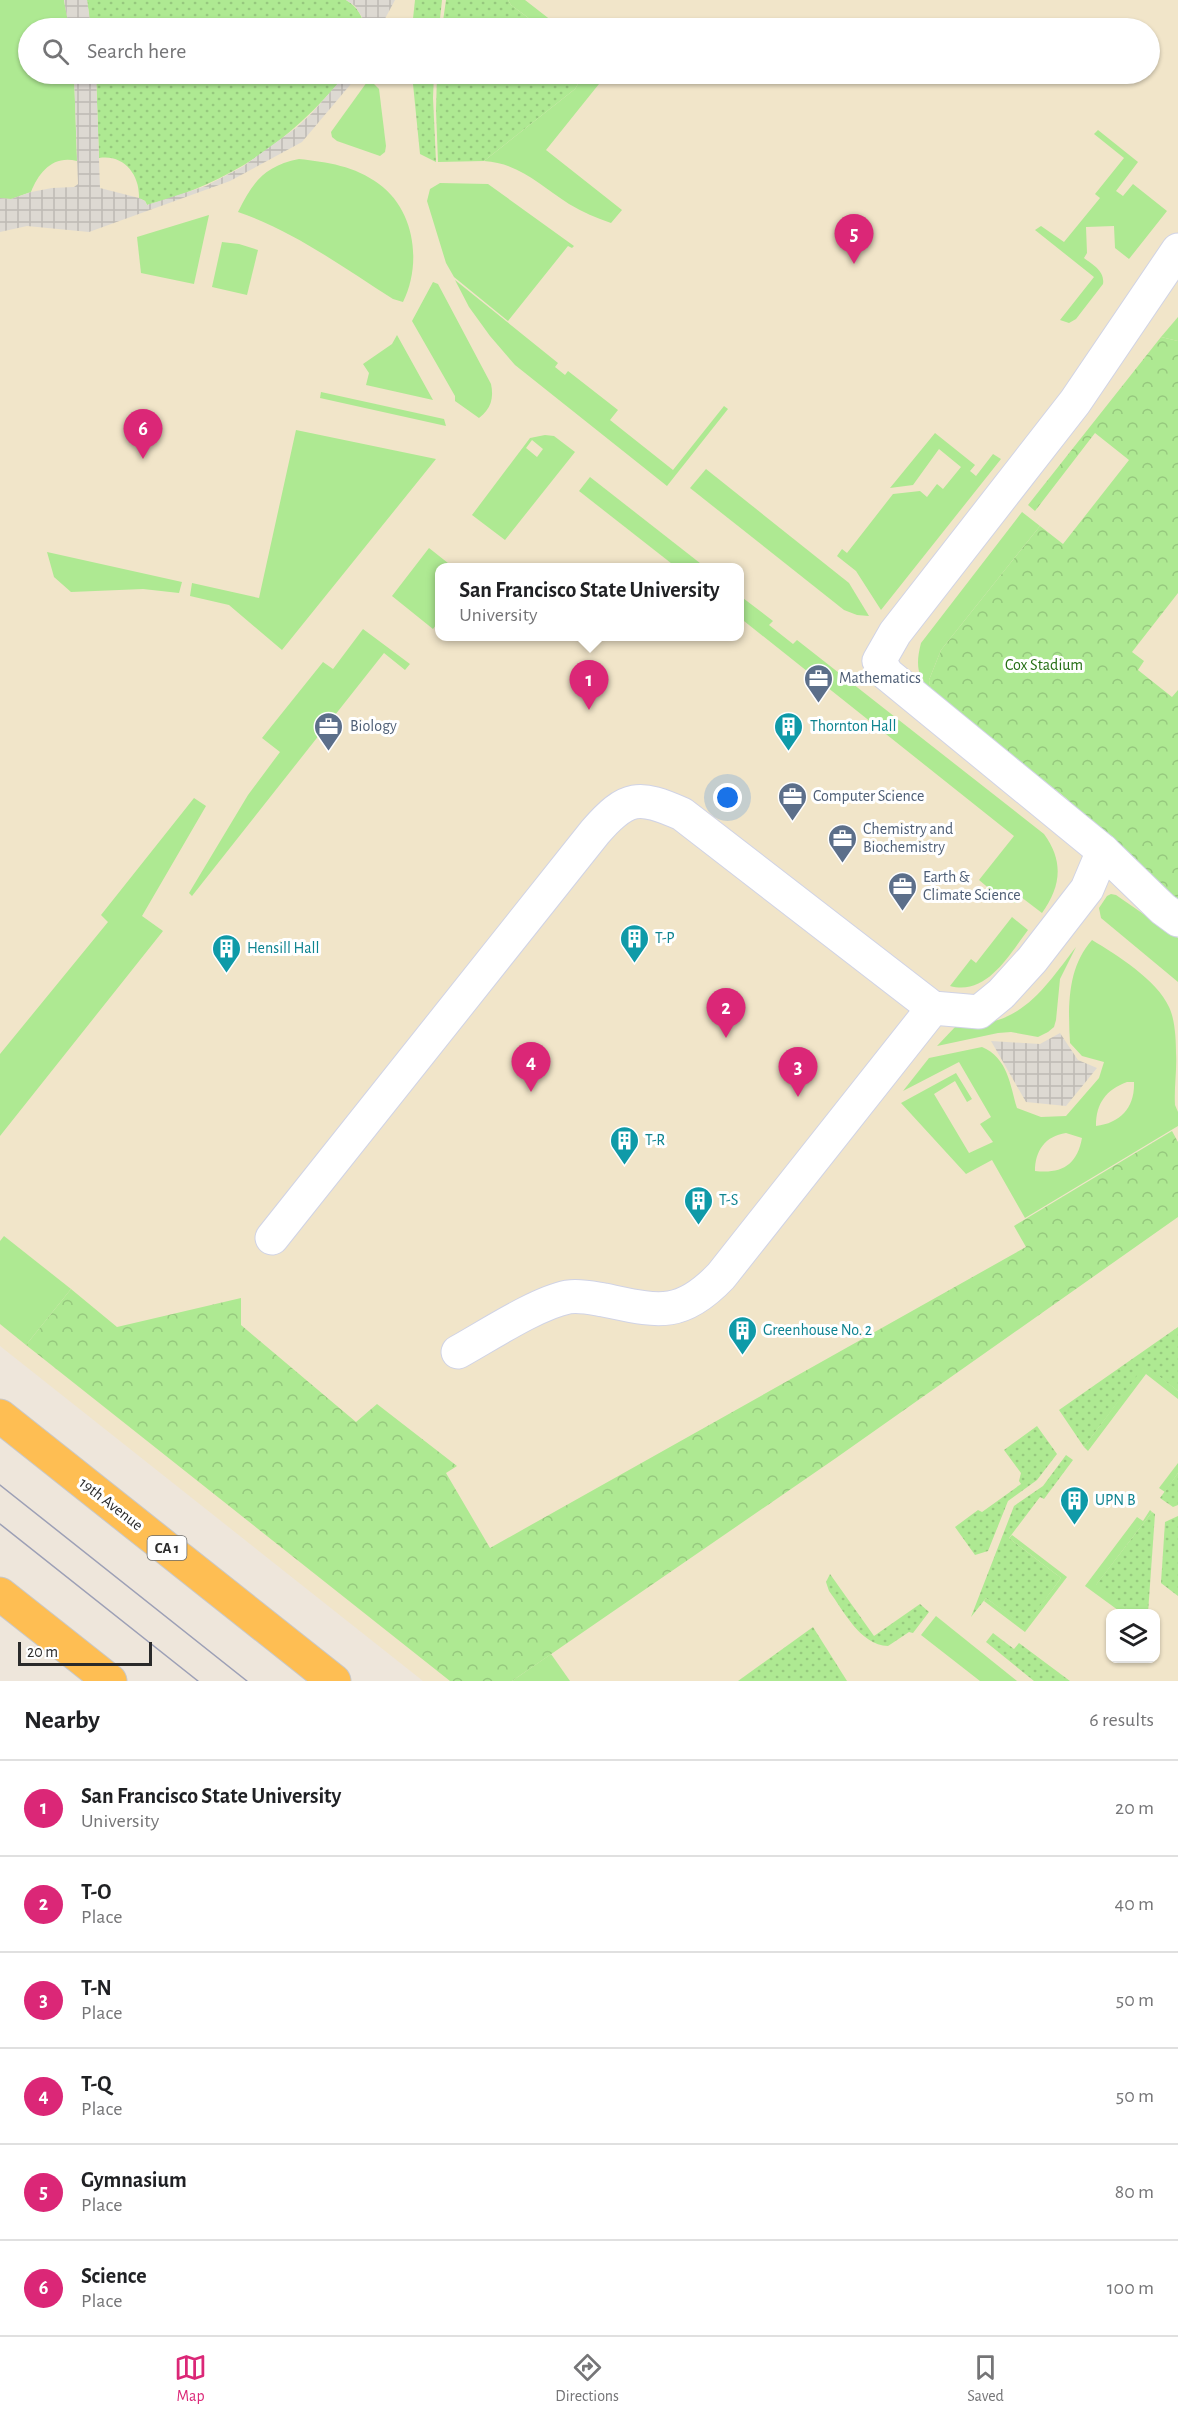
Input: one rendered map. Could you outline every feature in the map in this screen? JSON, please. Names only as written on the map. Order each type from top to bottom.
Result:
[{"type":"highway","name":"19th Avenue","points":[[0,1416],[334,1681]]},
{"type":"highway","points":[[0,1594],[110,1681]]},
{"type":"street","points":[[1178,250],[1075,402],[894,633],[879,661],[887,674],[1103,851],[1163,909],[1178,920]]},
{"type":"street","points":[[273,1238],[595,832],[611,813],[630,801],[656,802],[682,814],[933,1008],[979,1012],[1001,994],[1032,960],[1087,889],[1103,851]]},
{"type":"street","points":[[458,1352],[551,1302],[569,1297],[584,1296],[659,1310],[679,1306],[698,1297],[721,1276],[933,1008]]},
{"type":"shaded area","points":[[0,0],[1178,0],[1178,1681],[423,1681],[0,1346]]},
{"type":"shaded area","points":[[64,0],[87,0],[90,18],[67,18]]},
{"type":"shaded area","points":[[346,0],[395,0],[385,18],[362,18],[355,6]]},
{"type":"shaded area","points":[[74,84],[96,84],[100,188],[139,198],[147,205],[206,186],[242,167],[296,128],[337,84],[351,84],[302,142],[230,181],[89,232],[27,226],[0,232],[0,198],[11,199],[31,192],[74,187],[78,184]]},
{"type":"shaded area","points":[[1060,1033],[1078,1060],[1097,1068],[1066,1106],[1026,1102],[991,1041],[1040,1044]]},
{"type":"green space","points":[[0,0],[64,0],[67,18],[18,18],[18,84],[74,84],[77,161],[61,160],[54,163],[38,178],[31,192],[11,199],[0,198]]},
{"type":"green space","points":[[87,0],[346,0],[354,6],[361,18],[90,18]]},
{"type":"green space","points":[[415,0],[442,0],[440,18],[413,18]]},
{"type":"green space","points":[[446,0],[508,0],[529,18],[443,18]]},
{"type":"green space","points":[[508,0],[525,0],[548,18],[529,18]]},
{"type":"green space","points":[[96,84],[337,84],[304,120],[257,156],[206,185],[177,196],[147,205],[139,198],[137,181],[129,168],[116,159],[99,158]]},
{"type":"green space","points":[[366,84],[374,84],[379,89],[385,152],[380,156],[337,141],[332,137],[331,132]]},
{"type":"green space","points":[[413,84],[434,84],[436,162],[420,154]]},
{"type":"green space","points":[[437,84],[578,84],[575,89],[484,161],[438,162]]},
{"type":"green space","points":[[578,84],[599,84],[546,150],[622,210],[611,223],[569,204],[519,171],[484,161],[575,89]]},
{"type":"green space","points":[[1098,130],[1138,162],[1116,191],[1123,196],[1133,184],[1167,211],[1129,259],[1115,248],[1114,226],[1086,227],[1087,253],[1084,258],[1100,272],[1103,284],[1076,319],[1069,323],[1060,320],[1094,277],[1035,230],[1041,226],[1064,242],[1100,198],[1095,194],[1124,158],[1094,134]]},
{"type":"green space","points":[[299,159],[330,163],[360,173],[379,184],[401,208],[412,238],[413,255],[409,287],[403,302],[393,299],[279,229],[238,212],[261,177],[277,166]]},
{"type":"green space","points":[[440,183],[488,184],[574,246],[572,248],[568,246],[508,321],[454,277],[446,263],[427,201],[430,189]]},
{"type":"green space","points":[[209,215],[194,284],[141,273],[137,237]]},
{"type":"green space","points":[[222,242],[258,250],[247,295],[212,287]]},
{"type":"green space","points":[[455,280],[558,363],[555,367],[565,375],[568,371],[618,410],[610,420],[673,470],[724,406],[728,409],[667,486],[515,365],[469,307]]},
{"type":"green space","points":[[433,282],[438,284],[491,384],[491,403],[479,418],[455,401],[455,396],[412,321]]},
{"type":"green space","points":[[1178,317],[1178,341],[1161,337]]},
{"type":"green space","points":[[397,335],[433,400],[366,385],[369,373],[363,364],[392,344]]},
{"type":"green space","name":"Cox Stadium","points":[[1161,337],[1178,341],[1178,593],[1132,652],[1144,661],[1138,670],[1172,697],[1178,690],[1178,903],[1147,880],[1066,798],[931,691],[929,680],[941,650],[1040,526],[1063,544],[1129,460],[1095,433],[1035,511],[1028,505]]},
{"type":"green space","points":[[321,392],[444,419],[446,426],[320,398]]},
{"type":"green space","points":[[296,430],[436,459],[282,650],[229,605],[190,596],[192,583],[259,598]]},
{"type":"green space","points":[[935,433],[975,465],[970,471],[976,476],[993,454],[1001,459],[881,610],[856,571],[837,556],[842,549],[847,553],[893,494],[920,491],[927,497],[937,484],[943,489],[961,467],[939,449],[913,485],[890,488]]},
{"type":"green space","points":[[554,436],[575,452],[505,540],[472,515],[530,438]],"holes":[[[532,440],[543,449],[537,457],[526,448]]]},
{"type":"green space","points":[[706,469],[849,583],[869,616],[857,615],[844,610],[690,488]]},
{"type":"green space","points":[[590,477],[700,563],[671,563],[579,491]]},
{"type":"green space","points":[[1022,512],[1040,526],[941,650],[929,680],[931,691],[922,680],[918,669],[921,643]]},
{"type":"green space","points":[[429,548],[448,563],[435,563],[435,626],[433,629],[392,596]]},
{"type":"green space","points":[[47,552],[182,582],[179,593],[143,589],[71,592],[54,577]]},
{"type":"green space","points":[[744,599],[773,621],[769,625],[793,644],[797,640],[1044,834],[1055,854],[1058,874],[1053,893],[1042,913],[1021,897],[1015,903],[1007,898],[1004,901],[979,880],[1014,836],[744,621]]},
{"type":"green space","points":[[363,629],[410,664],[405,670],[384,653],[192,896],[189,893],[248,795],[280,752],[262,738],[323,662],[333,669]]},
{"type":"green space","points":[[194,798],[206,806],[142,916],[163,931],[0,1136],[0,1054],[108,922],[101,915]]},
{"type":"green space","points":[[1111,894],[1116,895],[1178,938],[1178,982],[1101,918],[1099,908]]},
{"type":"green space","points":[[1012,917],[1028,930],[1005,961],[986,979],[975,985],[950,986],[971,959],[976,963]]},
{"type":"green space","points":[[1092,940],[1113,953],[1146,978],[1169,1007],[1173,1017],[1175,1036],[1175,1105],[1178,1112],[1178,1126],[1025,1218],[992,1160],[966,1174],[901,1103],[956,1073],[972,1099],[967,1102],[955,1081],[934,1094],[969,1153],[993,1142],[980,1124],[991,1117],[959,1062],[903,1091],[929,1058],[982,1047],[991,1052],[1003,1065],[1017,1108],[1041,1117],[1066,1116],[1099,1078],[1104,1062],[1082,1056],[1070,1043],[1069,1002],[1074,975],[1084,951]],"holes":[[[1127,1082],[1134,1082],[1134,1091],[1125,1112],[1113,1121],[1096,1126],[1096,1118],[1104,1098],[1113,1089]],[[1066,1133],[1082,1138],[1072,1161],[1067,1166],[1053,1171],[1035,1171],[1039,1151],[1047,1141]]]},
{"type":"green space","points":[[1076,947],[1060,979],[1056,1020],[1054,1027],[1048,1032],[1038,1037],[1011,1032],[998,1033],[937,1046],[956,1026],[998,1020],[1022,1008],[1051,980]]},
{"type":"green space","points":[[1172,1131],[1178,1142],[1178,1217],[836,1458],[512,1681],[450,1681],[26,1345],[71,1289],[117,1327],[241,1298],[241,1325],[356,1422],[377,1404],[457,1466],[446,1473],[490,1548],[1026,1247],[1014,1226]]},
{"type":"green space","points":[[4,1236],[71,1289],[26,1345],[0,1324],[0,1241]]},
{"type":"green space","points":[[1178,1327],[1178,1391],[1145,1366],[1084,1447],[1059,1410]]},
{"type":"green space","points":[[1145,1365],[1178,1391],[1178,1399],[1146,1374],[1088,1451],[1084,1447]]},
{"type":"green space","points":[[1037,1426],[1057,1454],[1037,1480],[1008,1501],[988,1551],[975,1555],[955,1527],[978,1510],[982,1512],[1021,1484],[1019,1481],[1021,1473],[1004,1450]]},
{"type":"green space","points":[[1066,1455],[1073,1460],[1044,1499],[1040,1497],[1009,1538],[1061,1578],[1025,1627],[986,1598],[971,1617],[1014,1506],[1043,1486]]},
{"type":"green space","points":[[1178,1463],[1178,1473],[1165,1492],[1159,1488]]},
{"type":"green space","points":[[1178,1473],[1178,1505],[1173,1507],[1160,1498]]},
{"type":"green space","points":[[1150,1510],[1152,1512],[1096,1585],[1127,1609],[1117,1609],[1085,1586],[1137,1517],[1143,1521]]},
{"type":"green space","points":[[1152,1512],[1155,1514],[1148,1609],[1127,1609],[1095,1586]]},
{"type":"green space","points":[[1178,1516],[1178,1596],[1161,1583],[1165,1522]]},
{"type":"green space","points":[[1012,1535],[1067,1577],[1025,1632],[984,1601],[986,1598],[1025,1626],[1061,1578],[1009,1538]]},
{"type":"green space","points":[[830,1574],[874,1636],[920,1604],[929,1612],[913,1633],[909,1632],[888,1646],[878,1644],[869,1640],[854,1626],[829,1591],[826,1582]]},
{"type":"green space","points":[[936,1616],[1017,1681],[980,1681],[921,1635]]},
{"type":"green space","points":[[813,1627],[847,1681],[738,1681]]},
{"type":"green space","points":[[993,1633],[1014,1649],[1019,1643],[1070,1681],[1034,1681],[986,1642]]},
{"type":"green space","points":[[551,1654],[570,1681],[512,1681]]},
{"type":"tram line","points":[[0,1485],[247,1681]]},
{"type":"tram line","points":[[0,1524],[198,1681]]},
{"type":"place","name":"Gymnasium","points":[[854,264]]},
{"type":"place","name":"Science","points":[[143,459]]},
{"type":"place","name":"Mathematics","points":[[818,704]]},
{"type":"place","name":"San Francisco State University","points":[[589,710]]},
{"type":"place","name":"Biology","points":[[329,752]]},
{"type":"place","name":"Thornton Hall","points":[[789,752]]},
{"type":"place","name":"Computer Science","points":[[792,822]]},
{"type":"place","name":"Chemistry and Biochemistry","points":[[842,864]]},
{"type":"place","name":"Earth & Climate Science","points":[[902,912]]},
{"type":"place","name":"T-P","points":[[634,964]]},
{"type":"place","name":"Hensill Hall","points":[[226,974]]},
{"type":"place","name":"T-O","points":[[726,1038]]},
{"type":"place","name":"T-Q","points":[[531,1092]]},
{"type":"place","name":"T-N","points":[[798,1097]]},
{"type":"place","name":"T-R","points":[[624,1166]]},
{"type":"place","name":"T-S","points":[[698,1226]]},
{"type":"place","name":"Greenhouse No. 2","points":[[742,1356]]},
{"type":"place","name":"UPN B","points":[[1074,1526]]}]
